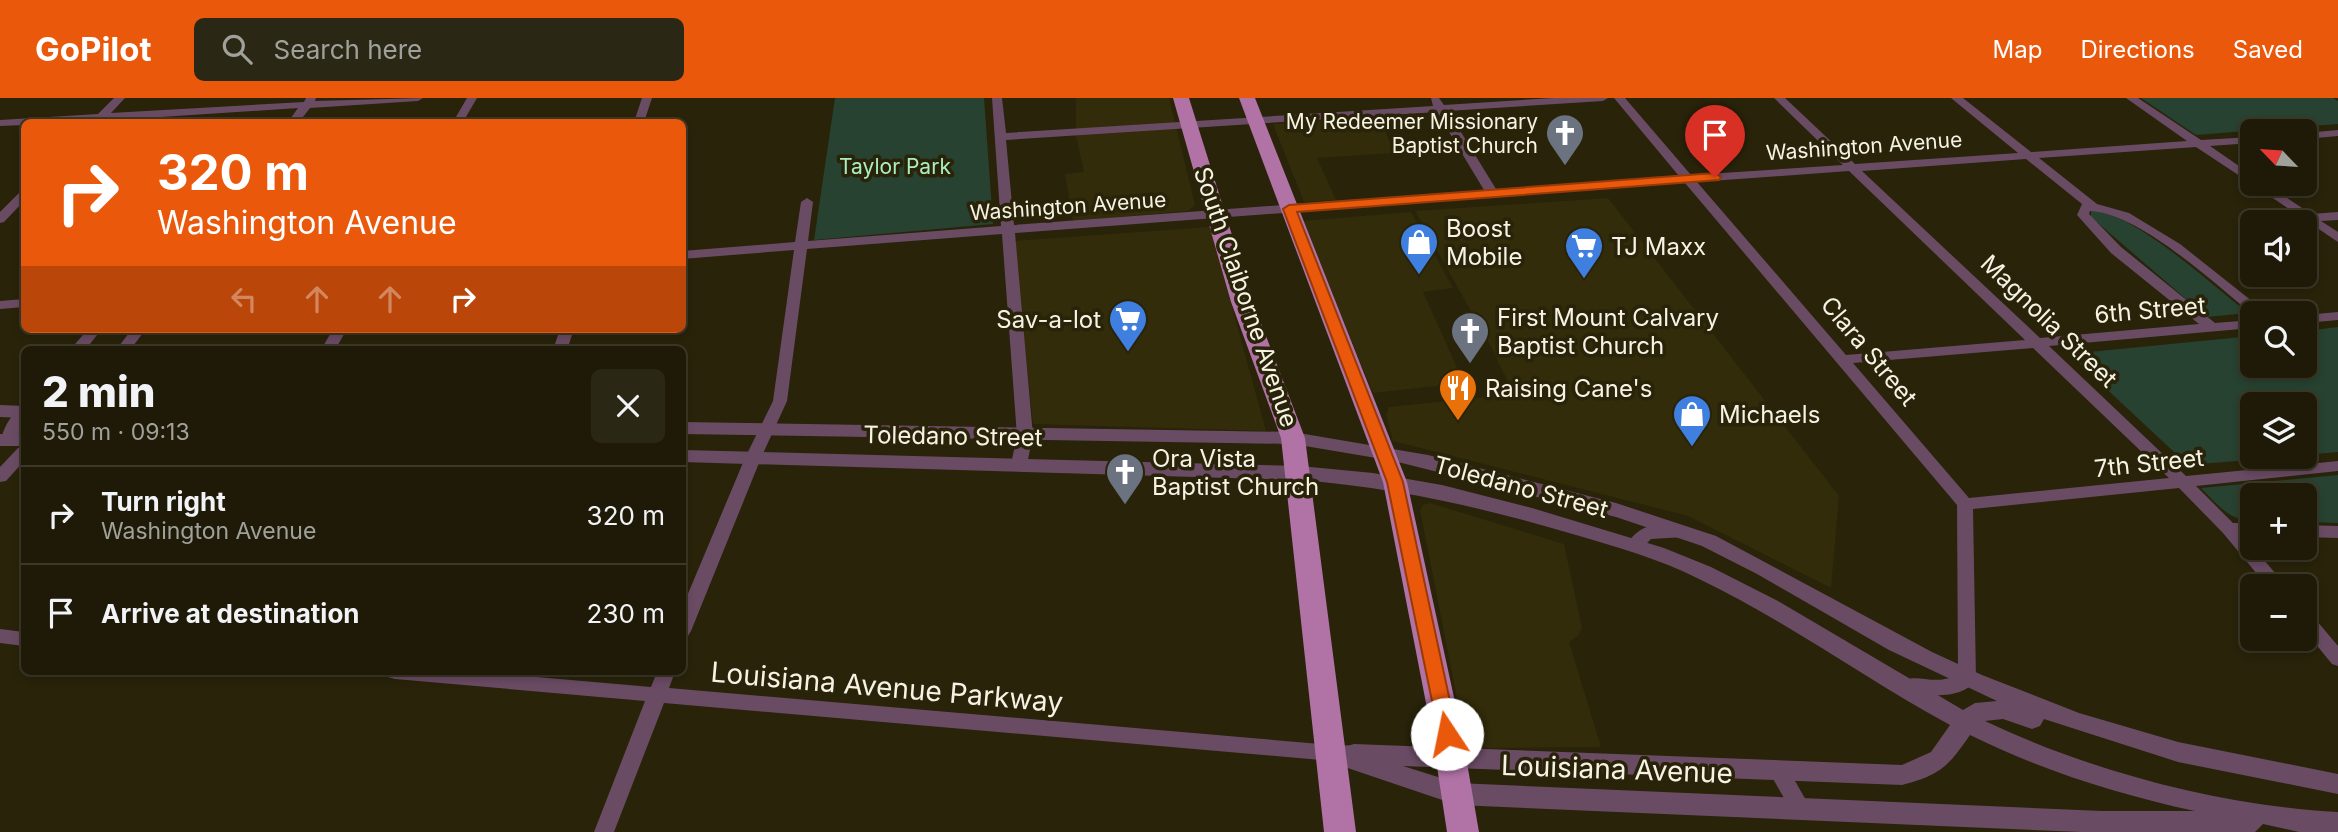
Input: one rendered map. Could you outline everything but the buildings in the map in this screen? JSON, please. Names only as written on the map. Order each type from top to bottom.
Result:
[{"type":"main road","name":"South Claiborne Avenue","points":[[1181,98],[1261,354],[1293,438],[1300,473],[1340,832]]},
{"type":"main road","points":[[1247,98],[1395,482],[1452,758],[1463,832]]},
{"type":"street","points":[[100,119],[120,98]]},
{"type":"street","points":[[109,119],[275,102],[418,98]]},
{"type":"street","points":[[460,119],[472,98]]},
{"type":"street","points":[[640,119],[647,98]]},
{"type":"street","points":[[997,98],[1025,436],[1019,464]]},
{"type":"street","points":[[1000,137],[1256,120],[1437,103],[1603,98]]},
{"type":"street","name":"Clara Street","points":[[1619,98],[1965,504]]},
{"type":"street","name":"Magnolia Street","points":[[1779,98],[2183,482],[2229,528],[2267,574]]},
{"type":"street","points":[[1956,98],[2091,206],[2118,212],[2158,236],[2244,301]]},
{"type":"street","points":[[2131,98],[2240,172]]},
{"type":"street","points":[[296,119],[310,101]]},
{"type":"street","points":[[261,119],[275,102]]},
{"type":"street","points":[[1437,103],[1493,194]]},
{"type":"street","points":[[0,123],[21,122]]},
{"type":"street","points":[[2317,135],[2338,133]]},
{"type":"street","name":"Washington Avenue","points":[[686,255],[1687,179],[2240,141]]},
{"type":"street","points":[[2276,196],[2297,210]]},
{"type":"street","points":[[0,202],[21,199]]},
{"type":"street","points":[[0,219],[21,200]]},
{"type":"street","points":[[686,621],[753,458],[780,401],[807,202]]},
{"type":"street","points":[[2091,206],[2082,210],[2083,215],[2102,236],[2211,327]]},
{"type":"street","points":[[2317,217],[2338,216]]},
{"type":"street","points":[[2317,224],[2338,238]]},
{"type":"street","points":[[0,305],[21,303]]},
{"type":"street","points":[[2317,318],[2338,316]]},
{"type":"street","name":"6th Street","points":[[1843,360],[2240,325]]},
{"type":"street","points":[[0,411],[21,412]]},
{"type":"street","points":[[10,440],[21,418]]},
{"type":"street","name":"Toledano Street","points":[[686,428],[1025,436],[1293,438],[1384,452],[1499,478],[1688,533],[1766,569],[1878,634],[1967,679]]},
{"type":"street","points":[[0,477],[21,455]]},
{"type":"street","name":"Toledano Street","points":[[686,456],[1300,473],[1395,482],[1480,500],[1635,545],[1739,589],[1965,723]]},
{"type":"street","name":"7th Street","points":[[1965,504],[2338,466]]},
{"type":"street","points":[[1965,504],[1967,679]]},
{"type":"street","points":[[1567,525],[1616,527],[1626,523],[1632,516]]},
{"type":"street","points":[[2229,528],[2240,528]]},
{"type":"street","points":[[2317,531],[2338,532]]},
{"type":"street","points":[[1635,545],[1647,533],[1688,533]]},
{"type":"street","points":[[2317,634],[2338,659]]},
{"type":"street","points":[[0,636],[21,639]]},
{"type":"street","points":[[1854,657],[1911,685],[1930,690],[1947,690],[1967,679],[2107,733],[2188,756]]},
{"type":"street","name":"Louisiana Avenue Parkway","points":[[429,675],[1332,753]]},
{"type":"street","points":[[604,832],[665,675]]},
{"type":"street","points":[[1965,723],[1975,712],[2003,710],[2126,751],[2188,756],[2338,783]]},
{"type":"street","name":"Louisiana Avenue","points":[[1332,753],[1865,775],[1928,770],[1941,760],[1965,723],[2060,762],[2127,784],[2239,811],[2338,823]]},
{"type":"street","name":"Louisiana Avenue","points":[[1332,753],[1457,794],[1800,808],[2106,827],[2311,821]]},
{"type":"street","points":[[1779,771],[1800,808]]},
{"type":"shaded area","points":[[1076,98],[1169,98],[1195,205],[1188,211],[1073,221],[1065,174],[1084,172],[1076,136]]},
{"type":"shaded area","points":[[1380,118],[1394,153],[1317,158],[1336,200],[1304,202],[1273,124]]},
{"type":"shaded area","points":[[1608,198],[1839,496],[1831,588],[1688,516],[1393,441],[1386,415],[1389,407],[1514,394],[1491,347],[1415,211]]},
{"type":"shaded area","points":[[1411,212],[1453,288],[1423,292],[1464,383],[1373,393],[1302,221]]},
{"type":"shaded area","points":[[1210,227],[1266,431],[1033,424],[1013,241]]},
{"type":"shaded area","points":[[1430,503],[1564,544],[1582,628],[1578,636],[1569,642],[1601,747],[1481,748],[1465,739],[1420,510],[1423,505]]},
{"type":"green space","name":"Taylor Park","points":[[835,98],[984,98],[993,224],[814,240]]},
{"type":"green space","points":[[2141,98],[2333,98],[2338,101],[2338,124],[2317,126],[2317,119],[2240,119],[2240,132],[2196,135]]},
{"type":"green space","points":[[2091,211],[2108,214],[2150,236],[2240,306],[2240,314],[2207,317],[2091,217]]},
{"type":"green space","points":[[2338,327],[2338,452],[2317,454],[2317,392],[2240,392],[2240,461],[2188,465],[2069,354],[2240,337],[2240,378],[2317,378],[2317,330]]},
{"type":"green space","points":[[2338,475],[2338,523],[2317,522],[2317,483],[2254,483]]},
{"type":"green space","points":[[2240,484],[2240,519],[2224,510],[2201,488]]},
{"type":"place","name":"My Redeemer Missionary Baptist Church","points":[[1565,167]]},
{"type":"place","name":"Boost Mobile","points":[[1419,276]]},
{"type":"place","name":"TJ Maxx","points":[[1584,280]]},
{"type":"place","name":"Sav-a-lot","points":[[1128,353]]},
{"type":"place","name":"First Mount Calvary Baptist Church","points":[[1470,365]]},
{"type":"place","name":"Raising Cane's","points":[[1458,422]]},
{"type":"place","name":"Michaels","points":[[1692,448]]},
{"type":"place","name":"Ora Vista Baptist Church","points":[[1125,506]]},
{"type":"route","points":[[1447,734],[1404,512],[1395,482],[1289,209],[1715,177]]}]
